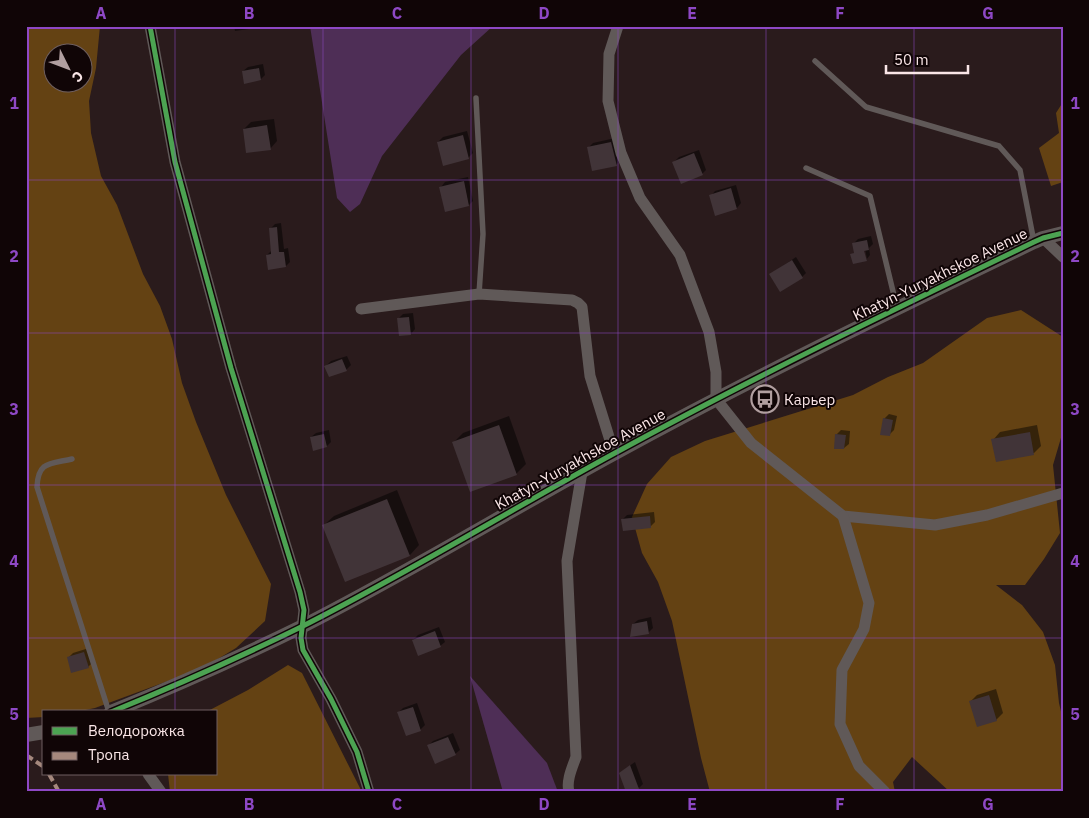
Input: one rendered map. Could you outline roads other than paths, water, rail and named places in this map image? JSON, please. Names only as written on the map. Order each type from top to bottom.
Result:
[{"type":"street","points":[[150,26],[175,162],[232,368],[300,592],[304,610],[301,626],[303,650],[331,699],[357,752],[369,792]]},
{"type":"street","points":[[618,26],[609,54],[608,101],[621,153],[640,198],[680,255],[708,332],[716,372],[716,399],[751,443],[843,516],[935,525],[988,514],[1063,493]]},
{"type":"street","name":"Khatyn-Yuryakhskoe Avenue","points":[[115,710],[176,686],[301,626],[614,453],[716,399],[1038,240],[1063,233]]},
{"type":"street","points":[[1038,240],[1063,257]]},
{"type":"street","points":[[361,309],[479,294],[572,300],[578,303],[582,307],[586,331],[590,376],[614,453]]},
{"type":"street","points":[[569,792],[570,773],[576,757],[567,561],[582,472]]},
{"type":"street","points":[[843,516],[869,603],[864,628],[842,670],[840,724],[859,766],[885,792]]},
{"type":"street","points":[[26,735],[42,732]]},
{"type":"street","points":[[149,776],[161,792]]},
{"type":"lane","points":[[815,61],[866,107],[999,146],[1020,170],[1038,240]]},
{"type":"lane","points":[[476,98],[483,234],[479,294]]},
{"type":"lane","points":[[806,168],[870,196],[897,308]]},
{"type":"lane","points":[[72,459],[44,466],[37,474],[37,488],[109,710]]},
{"type":"place","name":"Карьер","points":[[765,399]]}]
